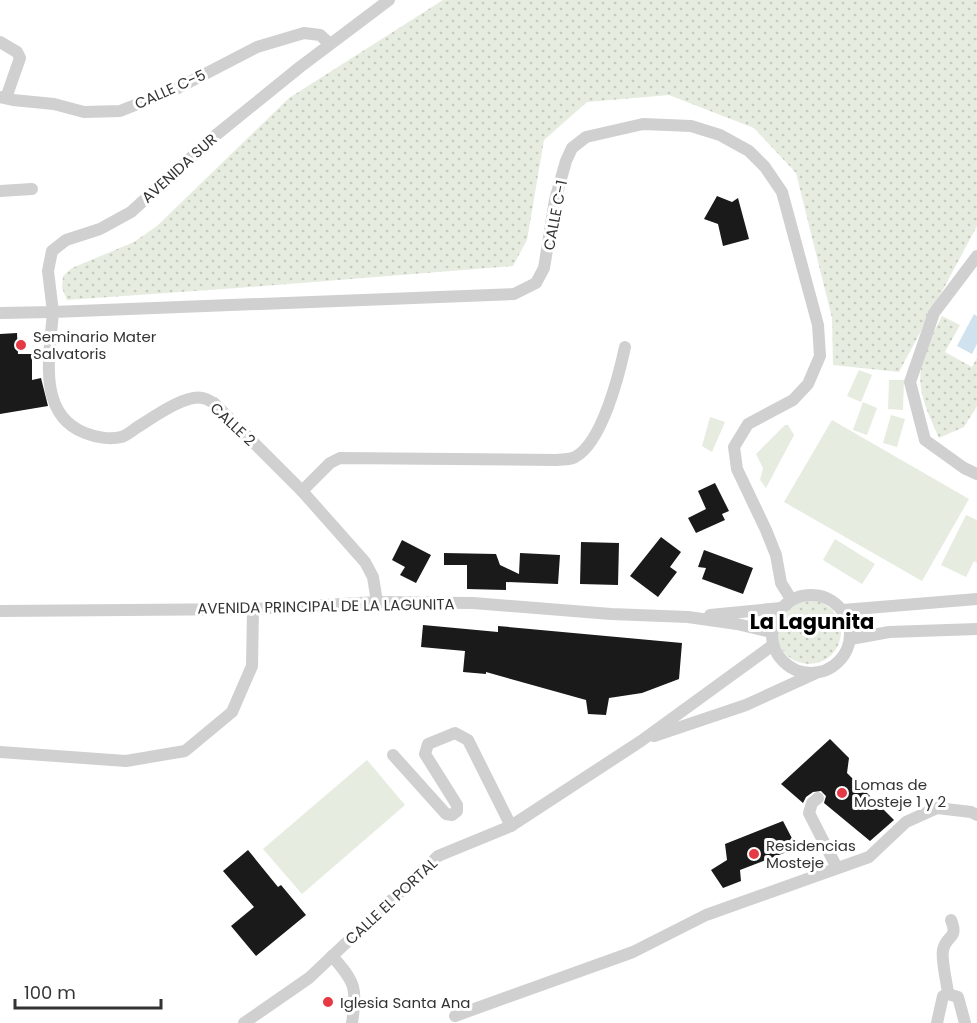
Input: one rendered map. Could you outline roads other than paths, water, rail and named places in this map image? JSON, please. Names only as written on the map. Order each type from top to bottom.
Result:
[{"type":"street","name":"AVENIDA SUR","points":[[53,312],[48,271],[52,251],[66,240],[100,229],[131,212],[216,135],[389,0]]},
{"type":"street","name":"CALLE C-5","points":[[3,98],[54,104],[84,112],[120,111],[178,88],[257,47],[304,33],[320,34],[330,44]]},
{"type":"street","points":[[0,42],[17,52],[20,58],[3,98]]},
{"type":"street","name":"CALLE C-1","points":[[53,312],[514,294],[536,283],[544,268],[555,200],[572,148],[586,137],[644,124],[691,126],[720,135],[749,151],[765,167],[782,192],[818,325],[820,356],[808,384],[793,400],[748,424],[734,447],[737,469],[766,530],[776,555],[781,583],[791,599]]},
{"type":"street","points":[[0,191],[32,189]]},
{"type":"street","points":[[977,256],[934,313],[910,382],[925,440],[977,474]]},
{"type":"street","points":[[0,313],[53,312]]},
{"type":"street","name":"CALLE 2","points":[[53,312],[48,376],[54,406],[64,421],[78,431],[96,438],[121,438],[179,403],[202,398],[214,404],[302,490],[365,562],[373,577],[377,602]]},
{"type":"street","points":[[302,490],[330,463],[340,458],[556,460],[574,458],[592,442],[616,386],[625,347]]},
{"type":"street","points":[[810,594],[828,598],[843,610],[851,639],[840,662],[830,669],[816,673],[798,671],[783,661],[774,645],[771,632],[774,620],[781,608],[791,599],[810,594]]},
{"type":"street","points":[[843,610],[977,599]]},
{"type":"street","name":"AVENIDA PRINCIPAL DE LA LAGUNITA","points":[[0,611],[253,609],[377,602],[473,603],[611,614],[688,617],[737,624],[771,632]]},
{"type":"street","name":"AVENIDA PRINCIPAL DE LA LAGUNITA","points":[[688,617],[781,608]]},
{"type":"street","points":[[0,752],[126,760],[185,751],[232,712],[252,666],[253,609]]},
{"type":"street","points":[[851,639],[889,632],[977,629]]},
{"type":"street","name":"CALLE EL PORTAL","points":[[244,1023],[309,978],[438,856],[511,826],[641,741],[774,645]]},
{"type":"street","name":"CALLE EL PORTAL","points":[[641,741],[746,705],[816,673]]},
{"type":"street","points":[[393,755],[446,814],[452,815],[458,811],[458,805],[424,754],[428,744],[455,734],[461,736],[472,747],[511,826]]},
{"type":"street","points":[[818,798],[812,803],[809,813],[837,868]]},
{"type":"street","points":[[456,1016],[633,952],[706,915],[869,856],[906,822],[937,808],[971,812],[977,815]]},
{"type":"street","points":[[948,994],[943,948],[947,940],[954,935],[955,929],[951,920]]},
{"type":"street","points":[[332,956],[348,974],[354,985],[356,997],[352,1023]]},
{"type":"street","points":[[937,1023],[943,996],[948,994],[958,997],[965,1023]]},
{"type":"water","points":[[974,314],[977,316],[977,344],[972,354],[957,346]]},
{"type":"place","name":"Seminario Mater Salvatoris","points":[[21,345]]},
{"type":"place","name":"Lomas de Mosteje 1 y 2","points":[[842,793]]},
{"type":"place","name":"Residencias Mosteje","points":[[754,854]]},
{"type":"place","name":"Iglesia Santa Ana","points":[[328,1002]]},
{"type":"district","name":"La Lagunita","points":[[812,621]]}]
